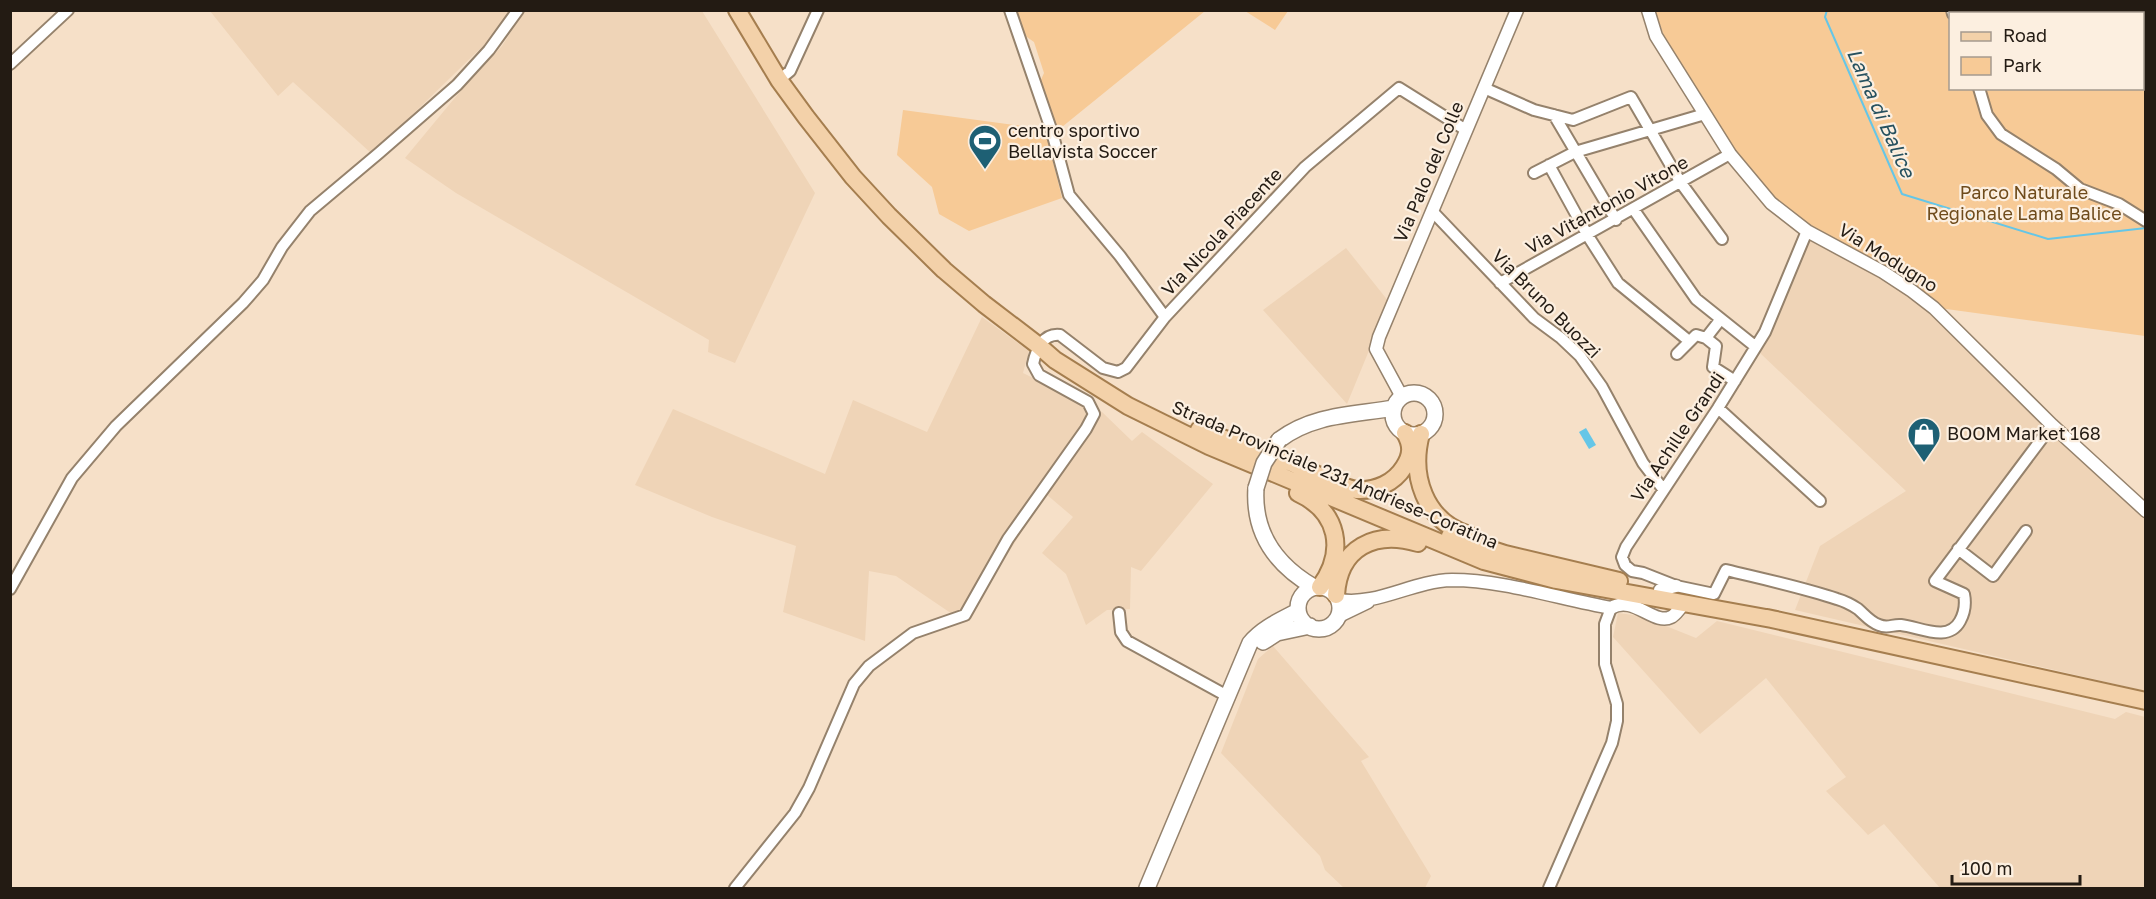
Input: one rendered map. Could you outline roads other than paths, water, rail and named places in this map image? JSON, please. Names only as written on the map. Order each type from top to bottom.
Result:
[{"type":"main road","name":"Strada Provinciale 231 Andriese-Coratina","points":[[737,10],[779,80],[834,154],[889,216],[965,288],[1055,360],[1164,425],[1305,488],[1484,561],[1548,578],[1777,620],[2145,701]]},
{"type":"main road","name":"Strada Provinciale 231 Andriese-Coratina","points":[[1039,345],[1131,398],[1198,430],[1456,538],[1505,554],[1601,577],[1668,588],[1777,620]]},
{"type":"main road","points":[[1337,597],[1326,588],[1317,587],[1286,566],[1259,527],[1256,514],[1256,488],[1264,463],[1279,440],[1302,426],[1319,419],[1400,404],[1416,394],[1429,399],[1435,412],[1432,425],[1413,433],[1400,429],[1400,404]]},
{"type":"main road","points":[[1147,888],[1229,697],[1241,667],[1242,658],[1257,635],[1299,607],[1304,593],[1317,587],[1333,565],[1336,547],[1335,535],[1323,512],[1312,501],[1205,453],[1164,425]]},
{"type":"main road","points":[[1198,430],[1289,462],[1357,490],[1375,488],[1389,483],[1400,474],[1410,455],[1413,433]]},
{"type":"main road","points":[[1413,433],[1419,479],[1432,508],[1445,522],[1463,533],[1601,577]]},
{"type":"main road","points":[[1241,667],[1259,645],[1268,638],[1289,630],[1323,628],[1335,622],[1339,616],[1337,597],[1340,572],[1346,561],[1355,550],[1366,543],[1391,537],[1416,542],[1471,563],[1533,580],[1565,587],[1624,592]]},
{"type":"main road","points":[[1286,566],[1302,620],[1310,627]]},
{"type":"street","points":[[10,64],[68,10]]},
{"type":"street","points":[[10,589],[72,478],[116,426],[243,303],[263,280],[282,247],[310,211],[457,84],[489,50],[518,10]]},
{"type":"street","points":[[779,80],[790,71],[818,10]]},
{"type":"street","name":"Via Nicola Piacente","points":[[1010,10],[1052,132],[1069,195],[1120,256],[1165,317],[1305,167],[1399,88],[1466,130]]},
{"type":"street","name":"Via Palo del Colle","points":[[1400,404],[1393,378],[1376,349],[1379,337],[1517,10]]},
{"type":"street","name":"Via Modugno","points":[[1648,10],[1656,36],[1730,154],[1771,203],[1807,231],[1883,272],[1934,308],[2052,425],[2145,511]]},
{"type":"street","points":[[1484,88],[1534,110],[1573,120],[1631,97],[1681,183],[1722,239]]},
{"type":"street","points":[[1981,90],[1987,115],[2001,134],[2056,168],[2080,189],[2119,204],[2145,220]]},
{"type":"street","points":[[1534,173],[1575,152],[1705,114]]},
{"type":"street","points":[[1554,115],[1616,220]]},
{"type":"street","name":"Via Vitantonio Vitone","points":[[1500,283],[1588,236],[1730,154]]},
{"type":"street","points":[[1549,165],[1588,236],[1618,283],[1689,341]]},
{"type":"street","points":[[1634,210],[1696,299],[1756,347]]},
{"type":"street","name":"Via Bruno Buozzi","points":[[1432,212],[1534,318],[1580,356],[1602,387],[1643,463],[1663,489]]},
{"type":"street","name":"Via Achille Grandi","points":[[1807,231],[1766,332],[1663,489],[1622,557],[1632,571],[1643,573],[1668,588],[1714,594],[1726,570],[1783,583],[1839,600],[1857,608],[1870,621],[1881,626],[1890,627],[1898,624],[1941,633],[1950,631],[1958,625],[1964,608],[1964,594],[1935,581],[1956,552]]},
{"type":"street","points":[[735,888],[795,813],[809,788],[854,684],[869,666],[913,633],[965,615],[1008,540],[1086,429],[1094,414],[1088,402],[1039,375],[1033,364],[1039,345],[1053,335],[1060,335],[1100,365],[1111,372],[1118,372],[1126,368],[1165,317]]},
{"type":"street","points":[[1706,338],[1720,320]]},
{"type":"street","points":[[1677,354],[1696,335],[1706,338],[1716,346],[1713,367],[1735,381]]},
{"type":"street","points":[[1718,408],[1820,501]]},
{"type":"street","points":[[2026,531],[1993,576],[1956,552],[2052,425]]},
{"type":"street","points":[[1337,597],[1359,601],[1371,600],[1417,585],[1453,580],[1508,586],[1611,608]]},
{"type":"street","points":[[1339,616],[1371,600]]},
{"type":"street","points":[[1550,888],[1612,743],[1617,721],[1617,704],[1605,664],[1605,624],[1611,608],[1616,605],[1635,606],[1657,617],[1669,618],[1684,604]]},
{"type":"street","points":[[1119,613],[1121,632],[1127,640],[1229,697]]},
{"type":"water","points":[[1586,428],[1596,445],[1589,449],[1579,432]]},
{"type":"waterway","name":"Lama di Balice","points":[[1827,10],[1825,17],[1902,194],[2048,239],[2146,228]]},
{"type":"place","name":"centro sportivo Bellavista Soccer","points":[[985,170]]},
{"type":"place","name":"BOOM Market 168","points":[[1924,463]]},
{"type":"park label","name":"Parco Naturale Regionale Lama Balice","points":[[2024,203]]}]
